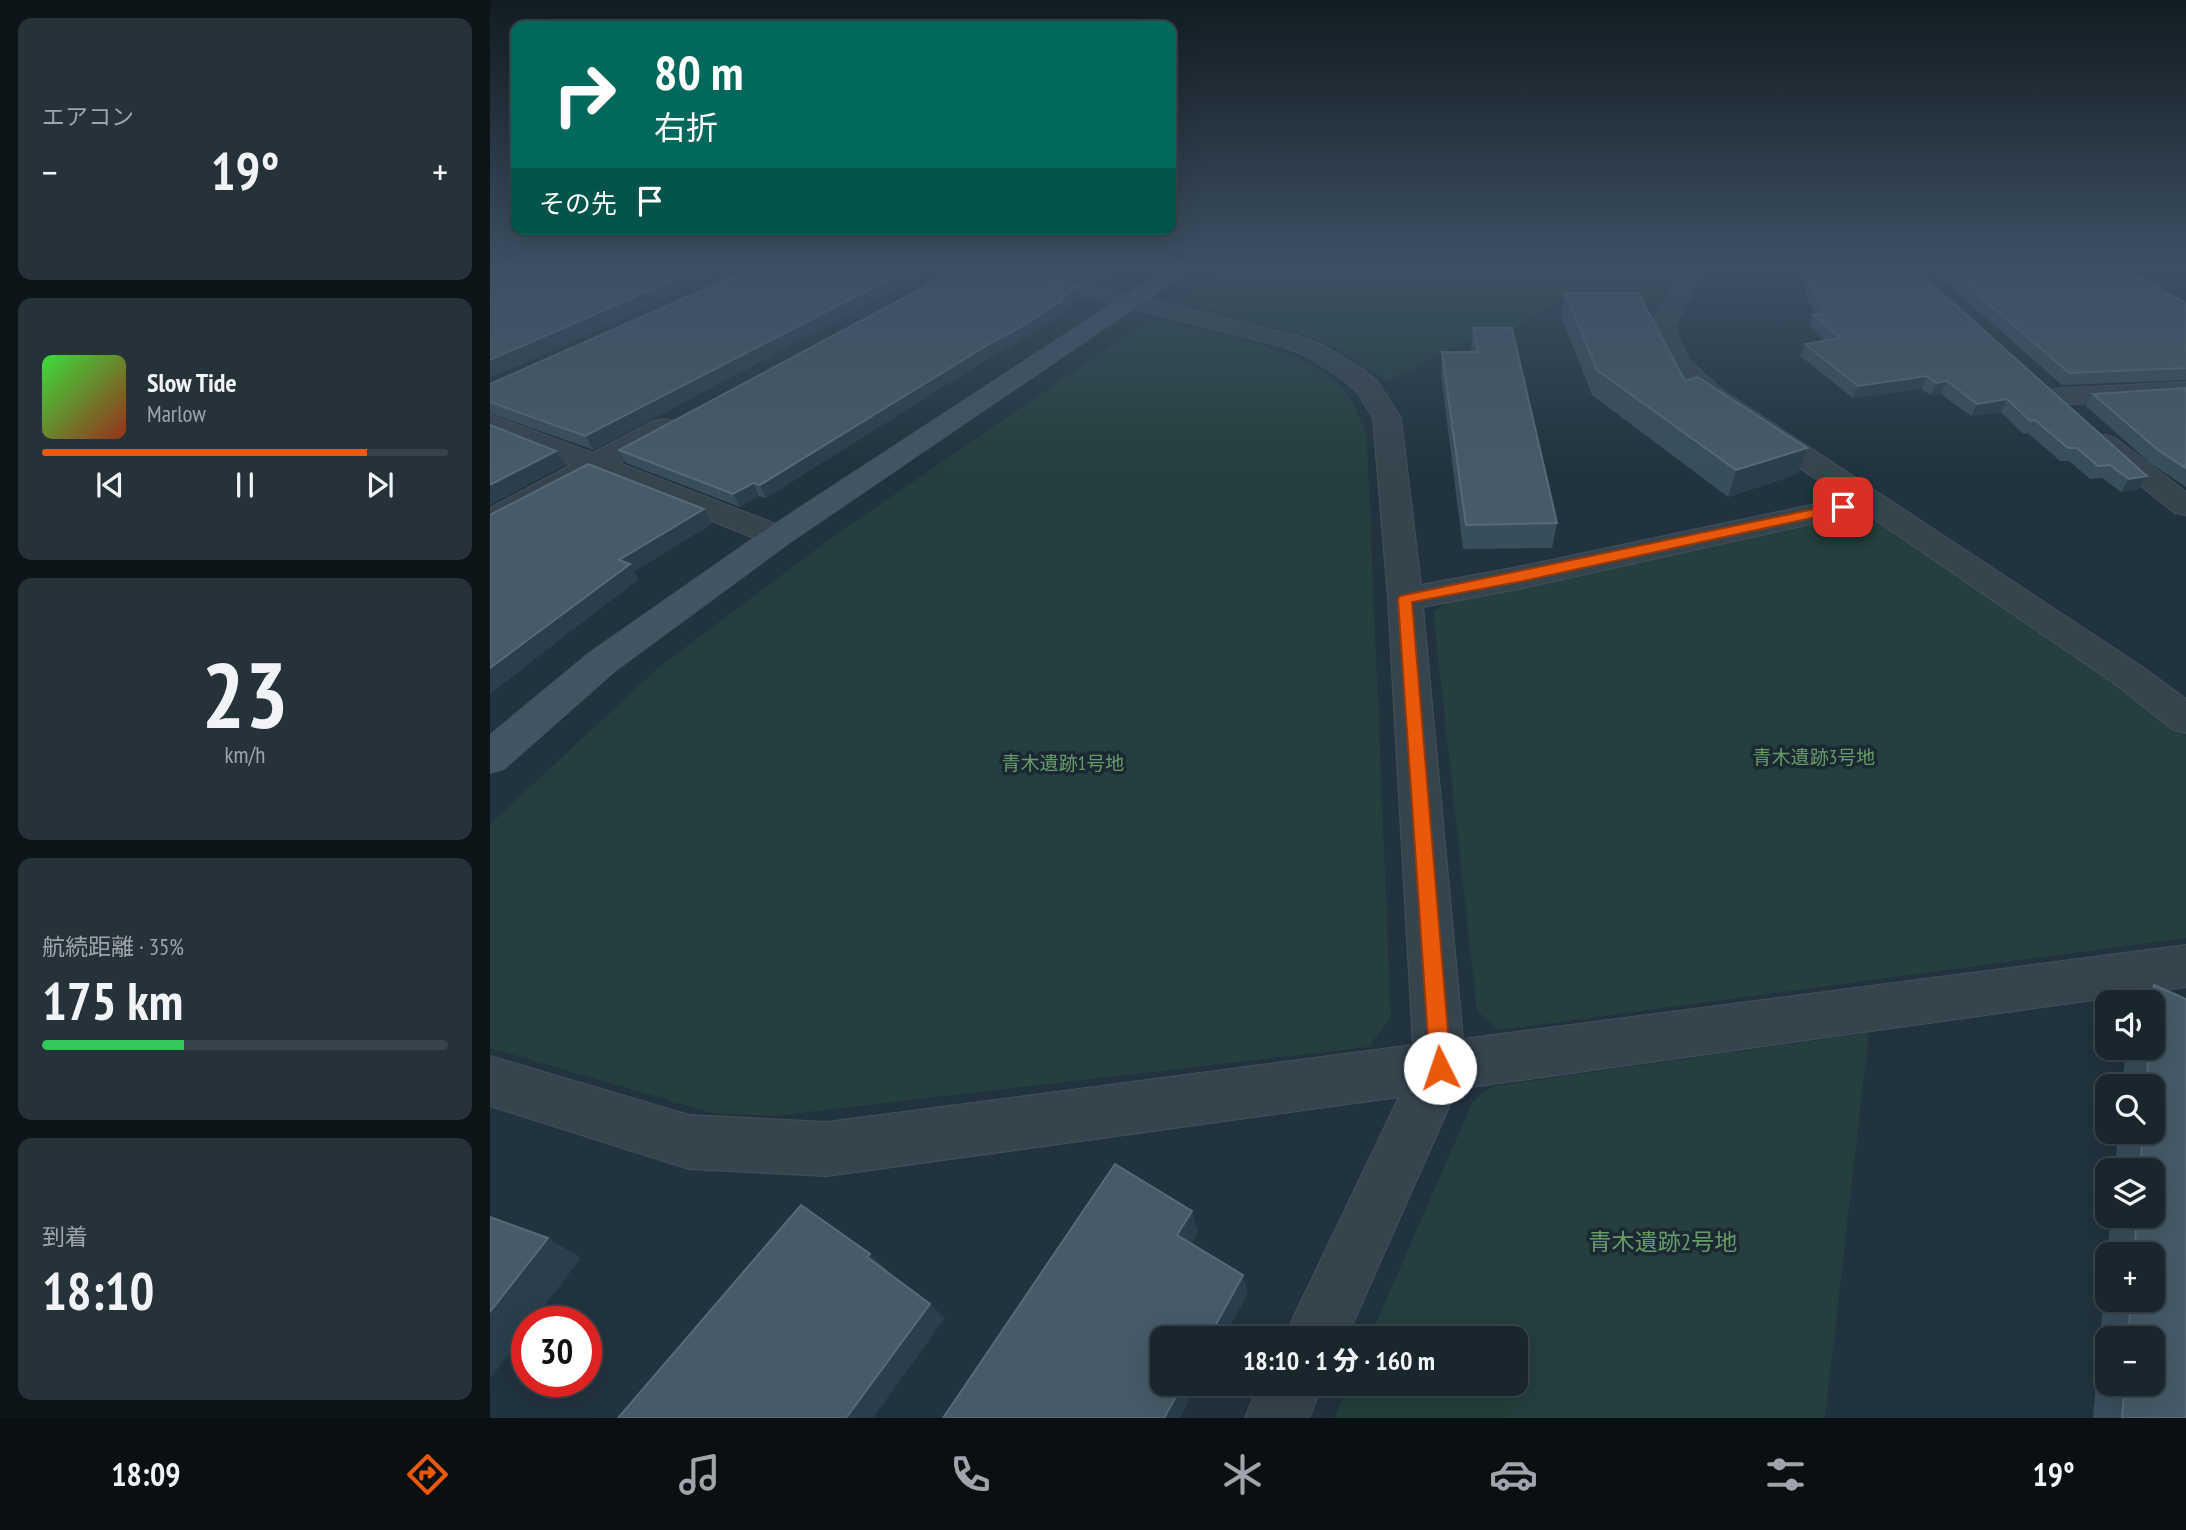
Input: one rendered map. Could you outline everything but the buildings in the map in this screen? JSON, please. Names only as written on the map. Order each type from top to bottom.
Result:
[{"type":"street","points":[[490,758],[602,662],[778,536],[1082,334]]},
{"type":"street","points":[[1261,334],[1293,342],[1336,362],[1369,388],[1387,418],[1405,599],[1440,1068],[1320,1326]]},
{"type":"street","points":[[1665,334],[1677,362],[1711,395],[2128,675],[2186,719]]},
{"type":"street","points":[[2186,390],[2043,389],[2137,471],[2186,506]]},
{"type":"street","points":[[490,521],[691,412]]},
{"type":"street","points":[[490,423],[778,536]]},
{"type":"street","points":[[1405,599],[1523,577],[1869,502]]},
{"type":"street","points":[[490,1081],[689,1142],[827,1149],[2186,966]]},
{"type":"street","points":[[1277,1418],[1287,1396]]},
{"type":"green space","name":"青木遺跡1号地","points":[[1128,334],[1219,334],[1231,337],[1282,352],[1305,362],[1325,373],[1340,386],[1350,398],[1367,439],[1391,1018],[1368,1047],[773,1116],[712,1113],[490,1048],[490,824],[658,668],[831,538]]},
{"type":"green space","points":[[1304,334],[1495,334],[1454,347],[1387,381],[1336,348]]},
{"type":"green space","name":"青木遺跡3号地","points":[[1852,515],[1870,516],[2133,693],[2186,736],[2186,938],[1499,1030],[1477,1011],[1433,612],[1454,598]]},
{"type":"green space","name":"青木遺跡2号地","points":[[1869,1033],[1825,1418],[1334,1418],[1344,1396],[1528,1396],[1528,1326],[1375,1326],[1473,1101],[1493,1086]]},
{"type":"route","points":[[1440,1068],[1405,599],[1523,577],[1843,507]]}]
